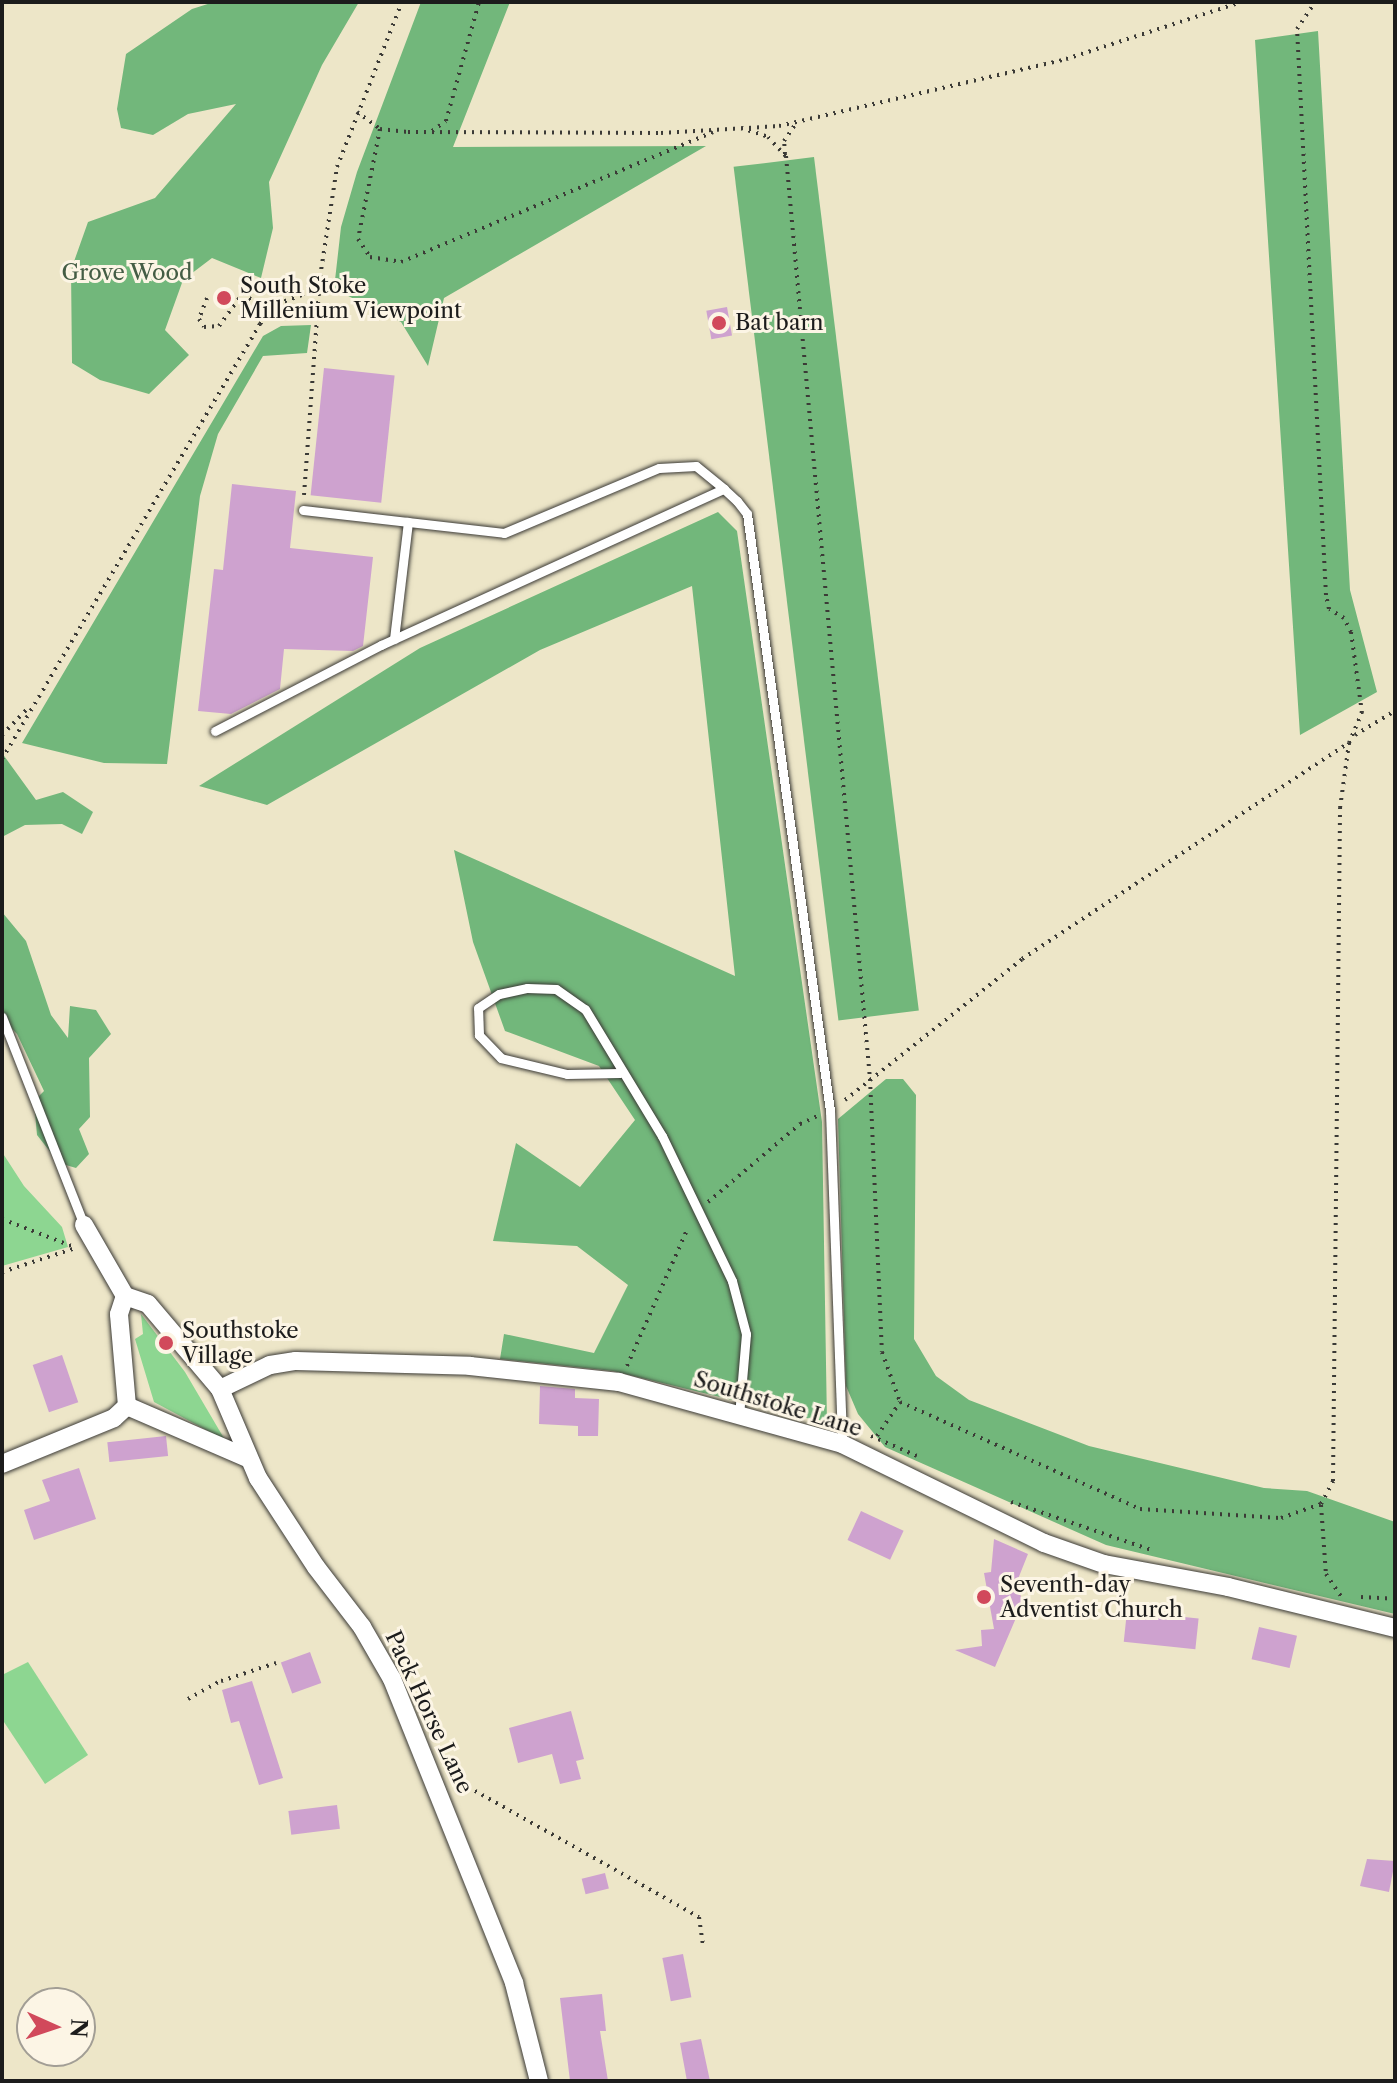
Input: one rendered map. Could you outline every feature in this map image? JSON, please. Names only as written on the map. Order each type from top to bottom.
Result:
[{"type":"street","points":[[85,1238],[125,1296],[119,1314],[127,1406]]},
{"type":"street","name":"Pack Horse Lane","points":[[125,1296],[148,1304],[220,1389],[247,1458],[316,1567],[362,1627],[431,1766],[514,1983],[539,2081]]},
{"type":"street","name":"Southstoke Lane","points":[[220,1389],[270,1365],[296,1361],[470,1366],[619,1382],[739,1415],[842,1438],[1044,1543],[1104,1564],[1342,1605],[1395,1628]]},
{"type":"street","points":[[127,1406],[247,1458]]},
{"type":"street","points":[[2,1464],[114,1418],[127,1406]]},
{"type":"lane","points":[[303,510],[504,533],[659,468],[696,466],[724,489],[747,514],[830,1111],[842,1438]]},
{"type":"lane","points":[[215,731],[394,639],[724,489]]},
{"type":"lane","points":[[394,639],[408,522]]},
{"type":"lane","points":[[620,1073],[567,1074],[501,1058],[479,1035],[478,1008],[509,990],[556,989],[585,1009],[700,1209],[732,1281],[746,1334],[739,1415]]},
{"type":"lane","points":[[2,1017],[32,1081],[85,1238]]},
{"type":"path","points":[[303,510],[320,277],[337,167],[402,2]]},
{"type":"path","points":[[430,132],[446,121],[479,2]]},
{"type":"path","points":[[357,112],[380,129],[430,132],[719,130],[799,121],[1066,59],[1241,2]]},
{"type":"path","points":[[1315,2],[1297,29],[1326,595],[1329,609],[1344,618],[1351,632],[1362,713],[1349,743],[1340,808],[1333,1481],[1321,1504],[1326,1574],[1342,1605]]},
{"type":"path","points":[[799,121],[784,141],[870,1079],[882,1352],[900,1402],[1140,1509],[1281,1518],[1321,1504]]},
{"type":"path","points":[[741,128],[768,137],[786,156]]},
{"type":"path","points":[[380,129],[358,239],[370,257],[401,262],[719,130]]},
{"type":"path","points":[[2,759],[32,704],[268,313],[302,295],[320,277]]},
{"type":"path","points":[[207,298],[199,319],[204,327],[219,326],[243,293],[268,313]]},
{"type":"path","points":[[2,735],[32,704]]},
{"type":"path","points":[[627,1365],[700,1209],[800,1124],[830,1111],[1022,959],[1395,711]]},
{"type":"path","points":[[2,1219],[85,1238]]},
{"type":"path","points":[[2,1272],[85,1238]]},
{"type":"path","points":[[877,1436],[900,1402]]},
{"type":"path","points":[[842,1438],[877,1436],[920,1458]]},
{"type":"path","points":[[1005,1500],[1114,1541],[1160,1552]]},
{"type":"path","points":[[1326,1593],[1342,1605],[1395,1599]]},
{"type":"path","points":[[188,1699],[221,1681],[276,1663]]},
{"type":"path","points":[[431,1766],[699,1917],[703,1944]]},
{"type":"green space","name":"Grove Wood","points":[[214,2],[359,2],[322,65],[269,182],[273,228],[261,278],[212,258],[183,280],[165,330],[189,355],[149,394],[100,380],[72,363],[71,270],[88,222],[155,198],[236,104],[188,114],[153,135],[121,128],[117,109],[126,54],[192,9]]},
{"type":"green space","points":[[421,2],[510,2],[453,147],[706,146],[444,298],[428,366],[401,322],[334,289],[341,227],[357,172]]},
{"type":"green space","points":[[1318,31],[1350,590],[1377,692],[1300,735],[1255,40]]},
{"type":"green space","points":[[814,157],[919,1011],[838,1020],[734,167]]},
{"type":"green space","points":[[311,325],[307,353],[263,356],[218,434],[200,496],[167,764],[104,763],[22,743],[263,336],[281,326]]},
{"type":"green space","points":[[718,512],[737,531],[822,1122],[827,1423],[613,1371],[500,1359],[504,1334],[594,1353],[628,1285],[577,1246],[493,1241],[516,1143],[580,1187],[635,1120],[599,1066],[505,1031],[473,942],[454,850],[735,976],[692,586],[540,650],[267,805],[199,786],[420,648]]},
{"type":"green space","points":[[2,753],[36,800],[63,792],[93,812],[82,834],[62,824],[25,825],[2,837]]},
{"type":"green space","points":[[2,912],[26,941],[51,1015],[68,1038],[70,1006],[96,1010],[111,1034],[89,1058],[90,1117],[79,1129],[89,1154],[76,1168],[59,1163],[37,1135],[34,1101],[44,1091],[17,1034],[2,1018]]},
{"type":"green space","points":[[886,1079],[903,1079],[916,1095],[914,1339],[936,1376],[969,1400],[1089,1446],[1264,1488],[1307,1491],[1395,1522],[1395,1614],[1106,1545],[885,1447],[858,1414],[846,1386],[838,1119]]},
{"type":"green space","points":[[2,1152],[24,1186],[62,1227],[68,1247],[2,1266]]},
{"type":"green space","points":[[141,1314],[185,1372],[225,1440],[154,1402],[135,1339],[143,1334]]},
{"type":"green space","points":[[28,1662],[88,1755],[45,1784],[2,1719],[2,1675]]},
{"type":"building","name":"Bat barn","points":[[727,307],[732,336],[711,339],[706,311]]},
{"type":"building","points":[[324,368],[395,375],[381,503],[311,495]]},
{"type":"building","points":[[232,484],[296,491],[290,548],[373,557],[363,646],[353,651],[284,649],[280,689],[231,714],[198,711],[214,569],[223,570]]},
{"type":"building","points":[[62,1355],[78,1402],[49,1412],[33,1365]]},
{"type":"building","points":[[540,1386],[575,1389],[575,1398],[599,1399],[598,1436],[578,1436],[578,1426],[539,1424]]},
{"type":"building","points":[[166,1436],[168,1456],[109,1462],[107,1442]]},
{"type":"building","points":[[79,1468],[96,1519],[34,1540],[24,1510],[50,1501],[42,1480]]},
{"type":"building","points":[[861,1511],[904,1531],[890,1560],[847,1540]]},
{"type":"building","points":[[994,1539],[1028,1554],[1018,1579],[1022,1604],[995,1667],[955,1650],[982,1646],[981,1630],[994,1629],[984,1573],[991,1572]]},
{"type":"building","points":[[1127,1611],[1199,1619],[1195,1649],[1124,1642]]},
{"type":"building","points":[[1259,1627],[1297,1636],[1290,1668],[1252,1659]]},
{"type":"building","points":[[310,1652],[321,1683],[292,1694],[281,1663]]},
{"type":"building","points":[[252,1681],[283,1778],[259,1785],[239,1721],[231,1723],[222,1690]]},
{"type":"building","points":[[571,1711],[584,1759],[576,1761],[581,1779],[560,1784],[552,1754],[518,1763],[509,1728]]},
{"type":"building","points":[[337,1805],[340,1829],[291,1835],[288,1811]]},
{"type":"building","points":[[1367,1859],[1395,1861],[1389,1892],[1360,1886]]},
{"type":"building","points":[[605,1873],[609,1889],[586,1894],[582,1879]]},
{"type":"building","points":[[683,1954],[691,1997],[671,2001],[662,1958]]},
{"type":"building","points":[[602,1994],[606,2031],[600,2031],[608,2081],[570,2081],[560,1998]]},
{"type":"building","points":[[701,2039],[710,2081],[687,2081],[680,2043]]},
{"type":"place","name":"South Stoke Millenium Viewpoint","points":[[224,298]]},
{"type":"place","name":"Bat barn","points":[[719,323]]},
{"type":"place","name":"Southstoke Village","points":[[166,1343]]},
{"type":"place","name":"Seventh-day Adventist Church","points":[[984,1597]]}]
